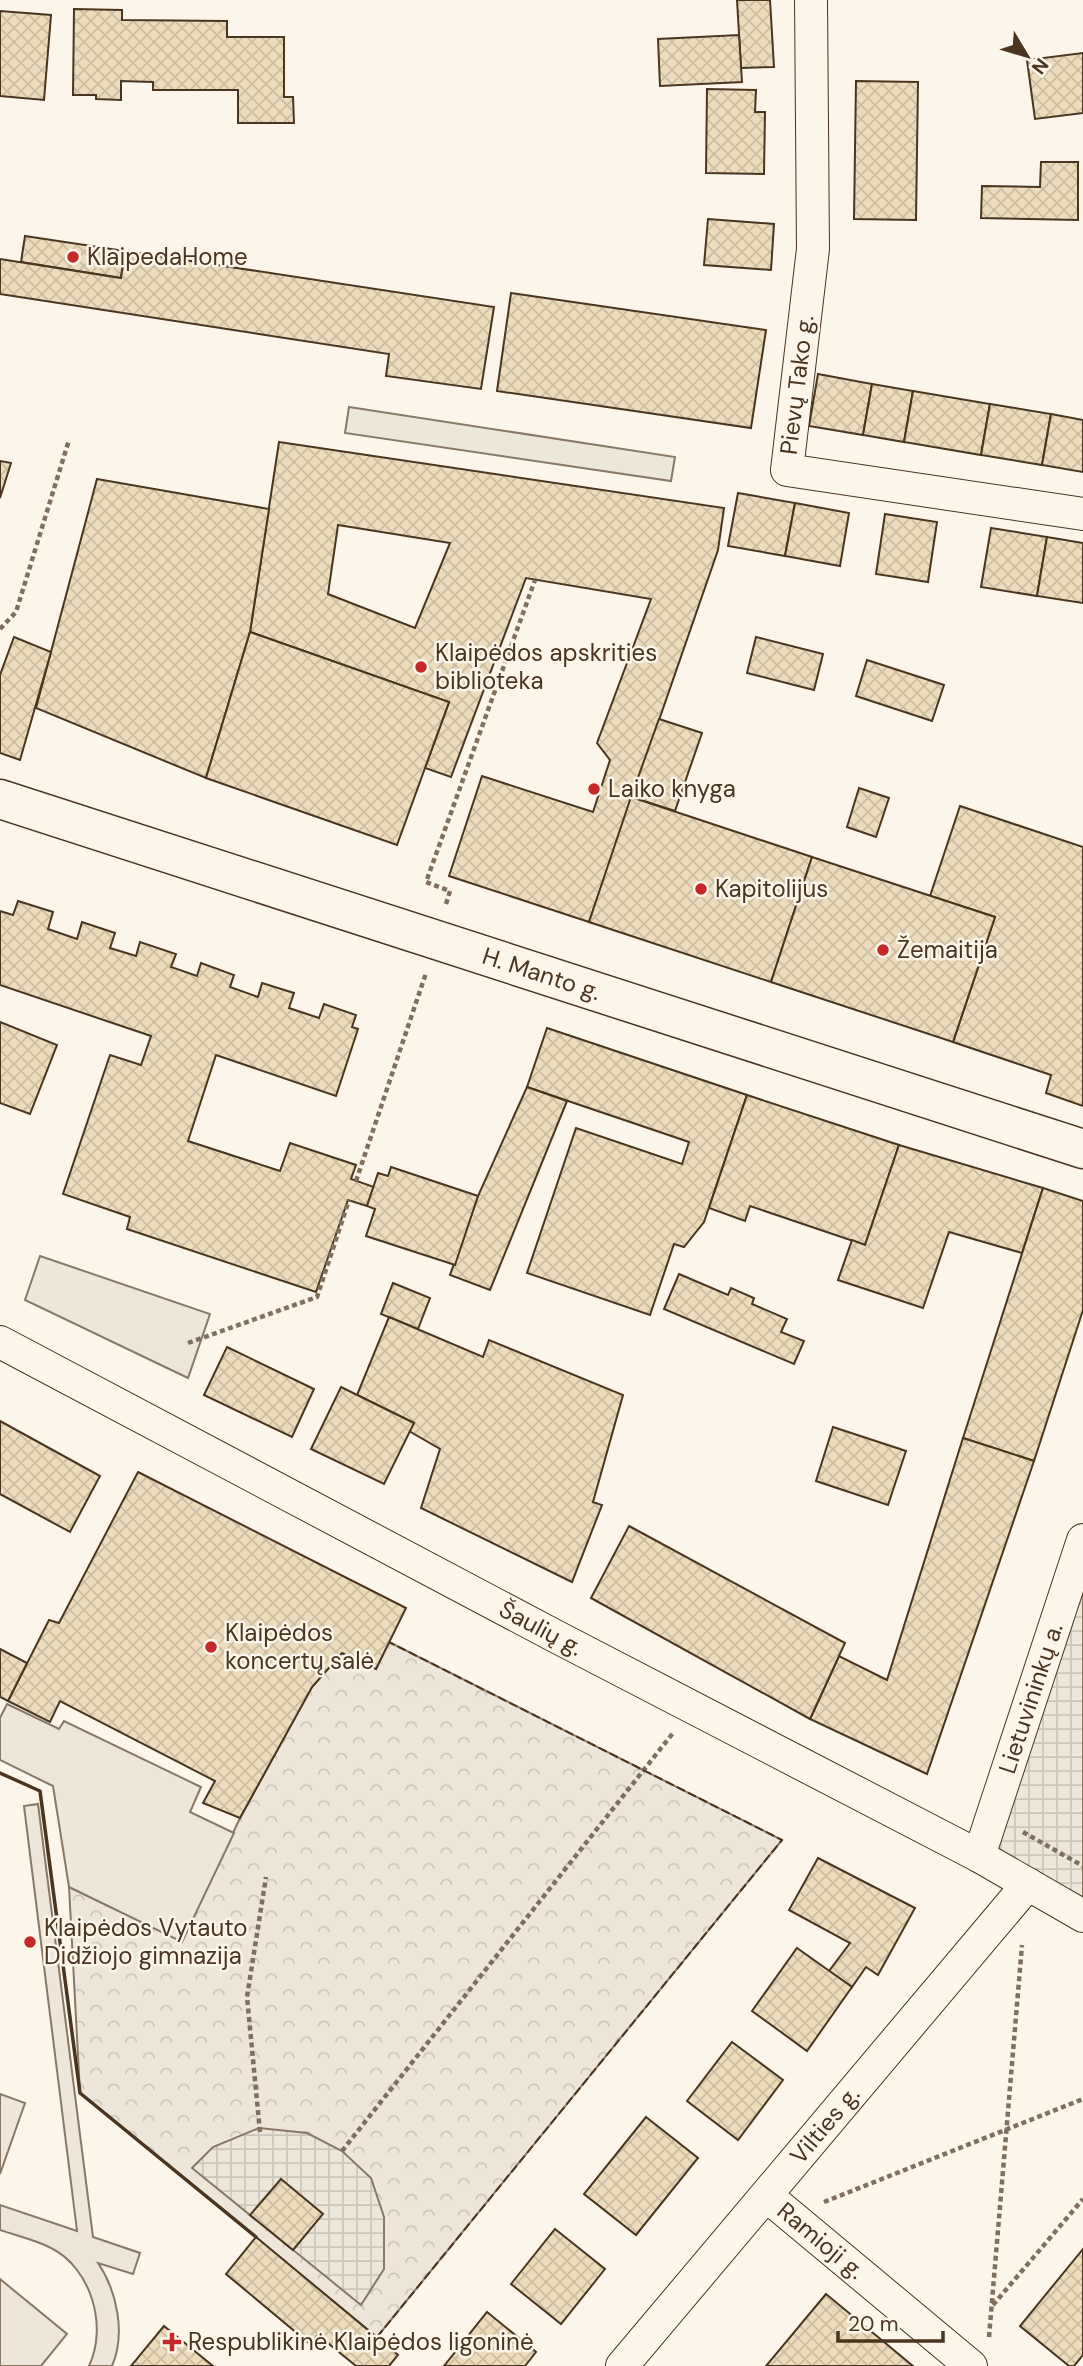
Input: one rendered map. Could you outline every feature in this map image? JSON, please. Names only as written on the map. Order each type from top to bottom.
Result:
[{"type":"main road","name":"H. Manto g.","points":[[0,799],[1083,1149]]},
{"type":"street","name":"Pievų Tako g.","points":[[811,0],[813,249],[786,470],[1083,514]]},
{"type":"street","name":"Šaulių g.","points":[[0,1342],[979,1856],[1083,1916]]},
{"type":"street","name":"Lietuvininkų a.","points":[[979,1856],[1083,1539]]},
{"type":"street","name":"Vilties g.","points":[[622,2366],[778,2206],[1028,1884]]},
{"type":"street","name":"Ramioji g.","points":[[778,2206],[980,2354]]},
{"type":"path","points":[[0,629],[16,612],[69,440]]},
{"type":"path","points":[[356,1181],[450,891],[426,882],[535,580]]},
{"type":"path","points":[[188,1343],[317,1297],[349,1200]]},
{"type":"path","points":[[342,2151],[692,1707]]},
{"type":"path","points":[[992,1814],[1083,1866]]},
{"type":"path","points":[[260,2133],[247,1997],[266,1877]]},
{"type":"path","points":[[980,2354],[992,2307],[1023,1938]]},
{"type":"path","points":[[778,2206],[1007,2129],[1083,2099]]},
{"type":"path","points":[[992,2307],[1083,2199]]},
{"type":"green space","points":[[389,1642],[782,1840],[377,2337],[80,2093],[69,1887],[182,1941],[240,1818],[312,1687],[342,1653],[376,1669]]},
{"type":"green space","points":[[38,1804],[93,2237],[140,2253],[133,2274],[98,2263],[110,2286],[119,2327],[112,2366],[89,2366],[97,2334],[96,2316],[86,2284],[76,2269],[65,2257],[51,2248],[0,2230],[0,2205],[77,2231],[24,1806]]},
{"type":"green space","points":[[0,2094],[25,2103],[0,2174]]},
{"type":"green space","points":[[0,2279],[67,2334],[41,2366],[0,2366]]},
{"type":"shaded area","points":[[349,407],[675,457],[671,481],[345,433]]},
{"type":"shaded area","points":[[40,1256],[210,1314],[188,1378],[25,1300]]},
{"type":"shaded area","points":[[1083,1540],[1083,1916],[979,1856]]},
{"type":"shaded area","points":[[7,1704],[59,1729],[64,1721],[201,1787],[190,1812],[234,1833],[182,1942],[69,1887],[53,1786],[0,1760],[0,1718]]},
{"type":"shaded area","points":[[259,2128],[307,2133],[342,2151],[371,2178],[384,2217],[384,2269],[361,2305],[192,2168],[213,2147]]},
{"type":"building","points":[[737,0],[770,0],[774,67],[741,68]]},
{"type":"building","points":[[74,9],[122,10],[122,20],[227,21],[227,37],[284,37],[284,97],[293,97],[294,123],[238,123],[238,90],[153,90],[153,82],[121,81],[121,100],[96,99],[96,95],[73,95]]},
{"type":"building","points":[[0,11],[51,15],[44,100],[0,96]]},
{"type":"building","points":[[739,35],[742,82],[660,86],[658,39]]},
{"type":"building","points":[[1083,53],[1083,113],[1035,119],[1027,60]]},
{"type":"building","points":[[856,81],[918,82],[916,220],[854,219]]},
{"type":"building","points":[[707,89],[756,90],[755,112],[765,112],[764,174],[706,173]]},
{"type":"building","points":[[1041,162],[1078,162],[1078,220],[981,218],[982,186],[1040,187]]},
{"type":"building","points":[[708,219],[774,224],[771,270],[704,265]]},
{"type":"building","name":"KlaipedaHome","points":[[25,236],[125,251],[121,278],[21,262]]},
{"type":"building","points":[[125,251],[494,307],[481,389],[386,376],[389,354],[0,294],[0,259],[121,278]]},
{"type":"building","points":[[511,293],[766,330],[751,428],[497,391]]},
{"type":"building","points":[[818,374],[872,384],[863,435],[809,426]]},
{"type":"building","points":[[872,384],[913,391],[904,442],[863,435]]},
{"type":"building","points":[[913,391],[990,404],[981,455],[904,442]]},
{"type":"building","points":[[990,404],[1051,414],[1042,465],[981,455]]},
{"type":"building","points":[[1051,414],[1083,420],[1083,472],[1042,465]]},
{"type":"building","name":"Klaipėdos apskrities biblioteka","points":[[279,442],[724,508],[718,550],[589,922],[449,876],[482,776],[593,812],[610,760],[597,743],[651,599],[526,578],[451,777],[425,768],[449,702],[250,632]],"holes":[[[338,525],[450,543],[415,628],[328,594]]]},
{"type":"building","points":[[0,461],[11,463],[0,498]]},
{"type":"building","points":[[97,479],[269,509],[250,632],[206,778],[36,708]]},
{"type":"building","points":[[738,493],[795,503],[785,556],[728,546]]},
{"type":"building","points":[[795,503],[849,513],[840,566],[785,556]]},
{"type":"building","points":[[885,514],[937,522],[928,582],[876,574]]},
{"type":"building","points":[[991,528],[1047,537],[1037,596],[981,587]]},
{"type":"building","points":[[1047,537],[1083,543],[1083,603],[1037,596]]},
{"type":"building","points":[[250,632],[449,702],[397,845],[206,778]]},
{"type":"building","points":[[14,637],[51,652],[20,760],[0,753],[0,675]]},
{"type":"building","points":[[756,637],[823,654],[814,690],[747,673]]},
{"type":"building","points":[[867,660],[944,685],[932,721],[856,696]]},
{"type":"building","points":[[659,719],[702,733],[675,811],[631,797]]},
{"type":"building","points":[[859,788],[889,798],[876,837],[847,827]]},
{"type":"building","name":"Kapitolijus","points":[[631,797],[812,857],[771,982],[589,922]]},
{"type":"building","points":[[960,806],[1083,847],[1083,1106],[1046,1093],[1051,1075],[953,1042],[995,917],[930,896]]},
{"type":"building","name":"Žemaitija","points":[[812,857],[995,917],[953,1042],[771,982]]},
{"type":"building","points":[[18,901],[53,912],[48,929],[77,939],[82,922],[115,933],[110,948],[136,956],[140,942],[176,954],[171,967],[197,976],[201,963],[234,975],[230,987],[258,997],[262,983],[294,993],[289,1008],[319,1018],[324,1004],[356,1015],[352,1027],[358,1029],[336,1096],[216,1055],[188,1141],[280,1171],[290,1143],[356,1165],[351,1179],[374,1187],[367,1206],[348,1200],[316,1292],[127,1229],[130,1217],[63,1194],[110,1055],[141,1065],[151,1036],[0,985],[0,911],[13,915]]},
{"type":"building","points":[[0,1022],[57,1045],[30,1114],[0,1103]]},
{"type":"building","points":[[547,1028],[747,1095],[704,1222],[684,1247],[674,1244],[650,1315],[527,1273],[576,1128],[682,1164],[689,1142],[527,1087]]},
{"type":"building","points":[[527,1087],[567,1101],[490,1290],[450,1275],[478,1196]]},
{"type":"building","points":[[747,1095],[899,1145],[865,1245],[750,1206],[745,1221],[709,1208]]},
{"type":"building","points":[[899,1145],[1043,1188],[1022,1253],[949,1232],[923,1308],[838,1280],[852,1240],[865,1245]]},
{"type":"building","points":[[391,1167],[478,1196],[455,1265],[366,1236],[375,1209],[367,1206],[378,1173],[388,1176]]},
{"type":"building","points":[[1043,1188],[1083,1201],[1083,1310],[1034,1461],[963,1438]]},
{"type":"building","points":[[679,1274],[728,1295],[731,1288],[754,1298],[752,1304],[787,1319],[781,1332],[804,1341],[794,1364],[664,1309]]},
{"type":"building","points":[[393,1283],[430,1298],[418,1329],[381,1314]]},
{"type":"building","points":[[389,1317],[483,1357],[489,1340],[623,1395],[593,1502],[602,1505],[572,1582],[421,1508],[440,1449],[409,1431],[414,1423],[357,1395]]},
{"type":"building","points":[[227,1347],[314,1389],[292,1437],[204,1395]]},
{"type":"building","points":[[341,1387],[414,1423],[384,1484],[311,1449]]},
{"type":"building","points":[[0,1421],[100,1476],[70,1532],[0,1494]]},
{"type":"building","points":[[833,1427],[906,1451],[888,1505],[816,1481]]},
{"type":"building","points":[[963,1438],[1034,1461],[927,1774],[810,1719],[839,1656],[887,1680]]},
{"type":"building","name":"Klaipėdos koncertų salė","points":[[138,1472],[406,1608],[376,1669],[342,1653],[312,1687],[240,1818],[203,1803],[215,1781],[60,1701],[50,1722],[8,1701],[49,1620],[59,1623]]},
{"type":"building","points":[[629,1526],[845,1643],[810,1719],[591,1598]]},
{"type":"building","points":[[0,1649],[27,1663],[8,1701],[0,1697]]},
{"type":"building","points":[[818,1858],[915,1908],[878,1975],[866,1967],[852,1987],[829,1971],[850,1943],[789,1910]]},
{"type":"building","points":[[797,1948],[852,1987],[807,2051],[752,2011]]},
{"type":"building","points":[[732,2042],[783,2080],[738,2140],[687,2101]]},
{"type":"building","points":[[646,2117],[698,2158],[636,2235],[584,2194]]},
{"type":"building","points":[[281,2179],[323,2214],[293,2250],[250,2215]]},
{"type":"building","points":[[555,2229],[605,2269],[561,2324],[511,2284]]},
{"type":"building","points":[[256,2237],[398,2355],[389,2366],[356,2366],[318,2335],[310,2344],[226,2274]]},
{"type":"building","points":[[1083,2249],[1083,2355],[1074,2366],[1069,2366],[1020,2326]]},
{"type":"building","points":[[826,2294],[913,2366],[766,2366]]},
{"type":"building","points":[[487,2312],[536,2352],[525,2366],[444,2366]]},
{"type":"building","name":"Respublikinė Klaipėdos ligoninė","points":[[164,2326],[213,2366],[131,2366]]},
{"type":"fence","points":[[377,2337],[782,1840],[389,1642]]},
{"type":"wall","points":[[0,1773],[40,1791],[80,2093],[256,2237]]},
{"type":"place","name":"KlaipedaHome","points":[[73,257]]},
{"type":"place","name":"Klaipėdos apskrities biblioteka","points":[[421,667]]},
{"type":"place","name":"Laiko knyga","points":[[594,789]]},
{"type":"place","name":"Kapitolijus","points":[[701,889]]},
{"type":"place","name":"Žemaitija","points":[[883,950]]},
{"type":"place","name":"Klaipėdos koncertų salė","points":[[211,1647]]},
{"type":"place","name":"Klaipėdos Vytauto Didžiojo gimnazija","points":[[30,1942]]},
{"type":"place","name":"Respublikinė Klaipėdos ligoninė","points":[[172,2342]]}]
